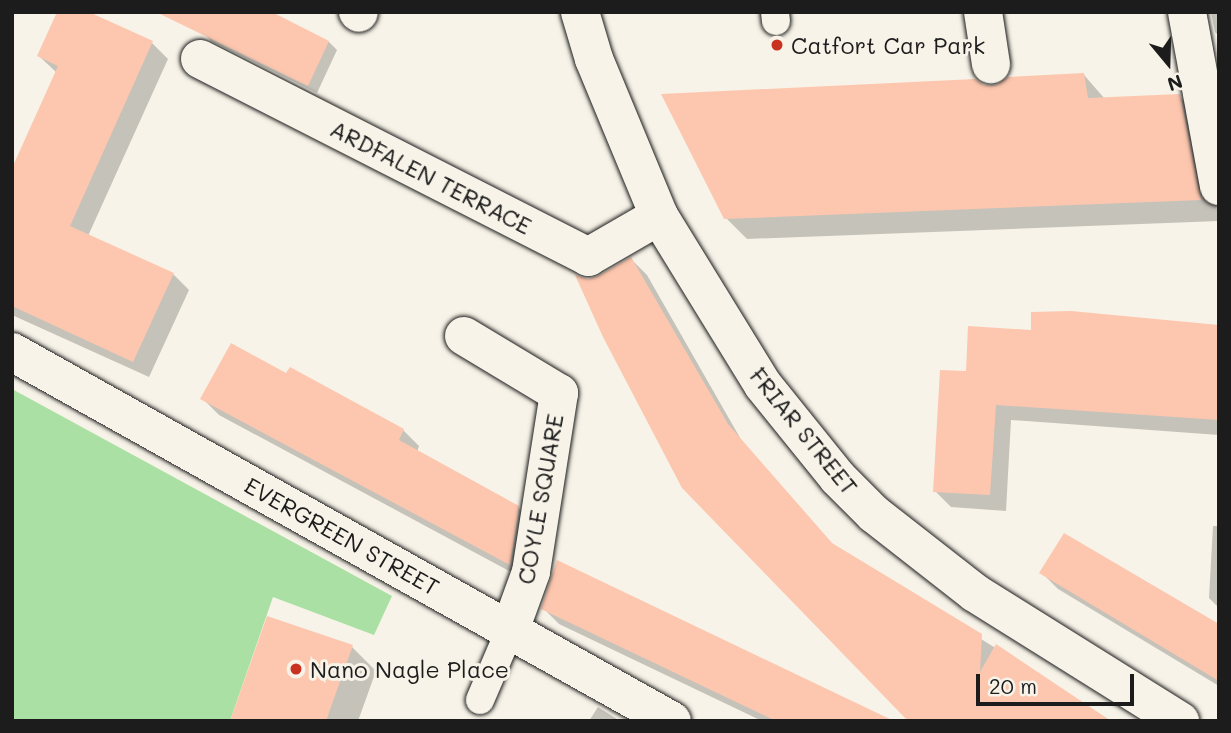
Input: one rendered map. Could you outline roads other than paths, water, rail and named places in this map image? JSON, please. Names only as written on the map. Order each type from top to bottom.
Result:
[{"type":"street","name":"FRIAR STREET","points":[[580,12],[594,59],[659,216],[763,384],[838,478],[874,514],[975,593],[1180,721]]},
{"type":"street","points":[[983,12],[991,64]]},
{"type":"street","points":[[1187,12],[1219,186]]},
{"type":"street","name":"ARDFALEN TERRACE","points":[[200,59],[588,257],[659,216]]},
{"type":"street","name":"COYLE SQUARE","points":[[464,336],[559,393],[531,572],[510,630]]},
{"type":"street","name":"EVERGREEN STREET","points":[[12,352],[672,721]]},
{"type":"lane","points":[[480,700],[510,630]]},
{"type":"place","name":"Catfort Car Park","points":[[777,45]]},
{"type":"place","name":"Nano Nagle Place","points":[[296,669]]}]
